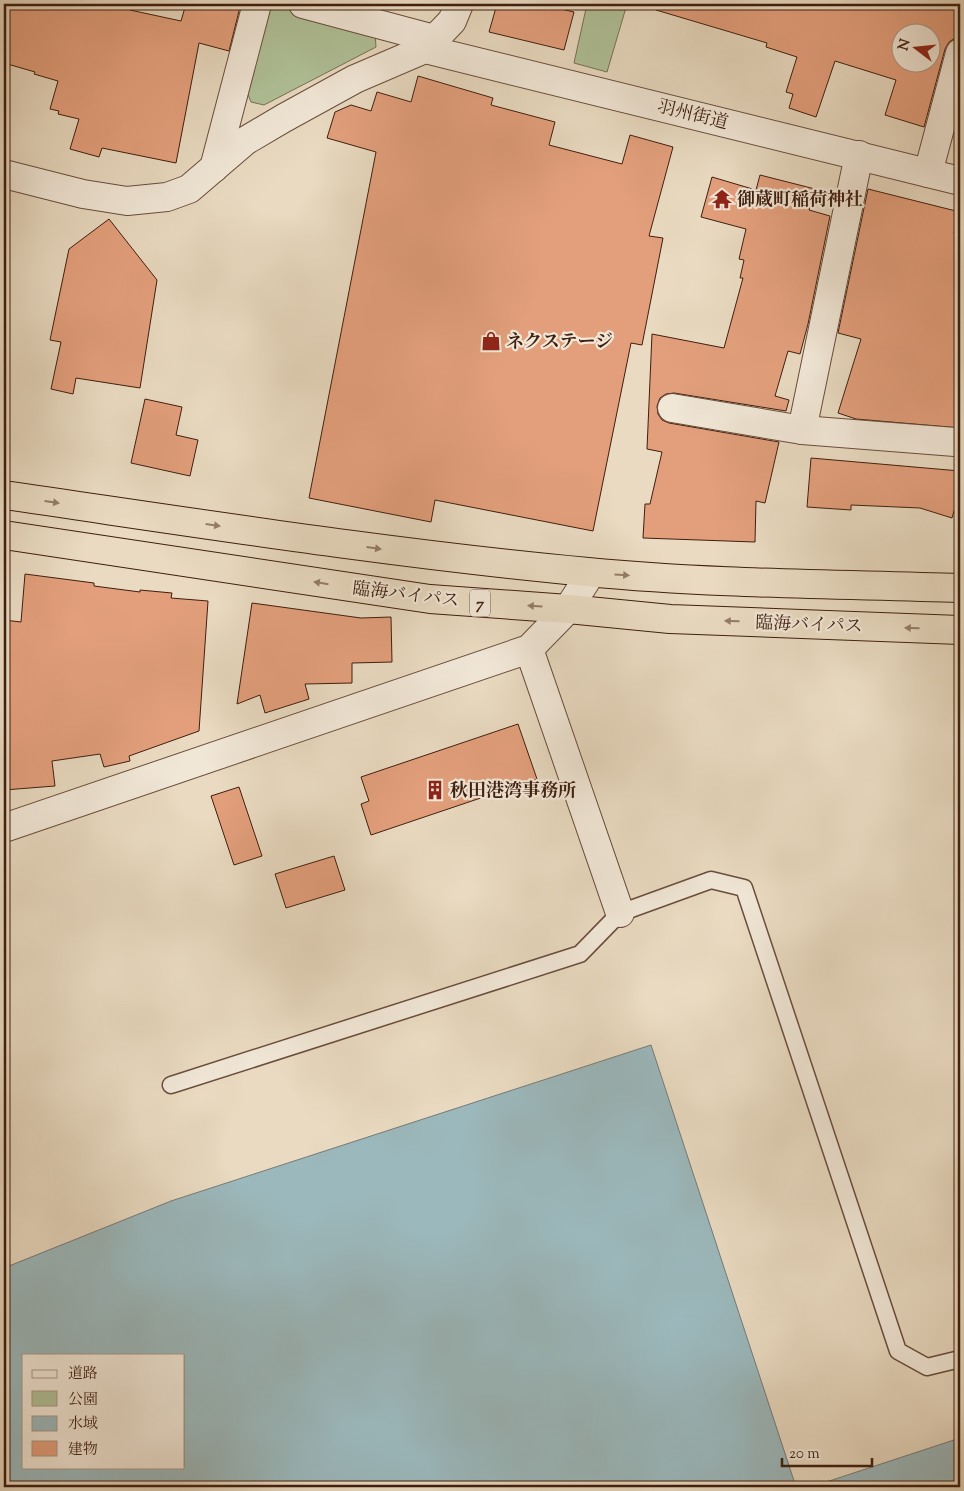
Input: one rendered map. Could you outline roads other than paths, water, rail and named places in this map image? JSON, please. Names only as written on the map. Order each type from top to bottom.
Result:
[{"type":"highway","points":[[4,495],[438,557],[591,573],[697,580],[960,588]]},
{"type":"highway","name":"臨海バイパス","points":[[4,535],[430,599],[670,619],[960,630]]},
{"type":"street","points":[[214,168],[257,4]]},
{"type":"street","name":"羽州街道","points":[[303,4],[430,44],[960,181]]},
{"type":"street","points":[[4,174],[83,194],[127,201],[167,197],[189,189],[246,141],[355,79],[430,44],[452,21],[459,4]]},
{"type":"street","points":[[928,173],[960,53]]},
{"type":"street","points":[[802,430],[859,155]]},
{"type":"street","points":[[672,408],[802,430],[955,442]]},
{"type":"street","points":[[4,828],[529,649],[568,609],[591,573]]},
{"type":"street","points":[[529,649],[620,913]]},
{"type":"lane","points":[[171,1085],[580,954],[620,913],[710,880],[744,888],[898,1351],[927,1367],[960,1359]]},
{"type":"water","points":[[651,1045],[796,1487],[4,1487],[4,1268],[171,1201]]},
{"type":"water","points":[[960,1438],[960,1487],[811,1487]]},
{"type":"place","name":"御蔵町稲荷神社","points":[[722,199]]},
{"type":"place","name":"ネクステージ","points":[[491,341]]},
{"type":"place","name":"秋田港湾事務所","points":[[435,790]]}]
